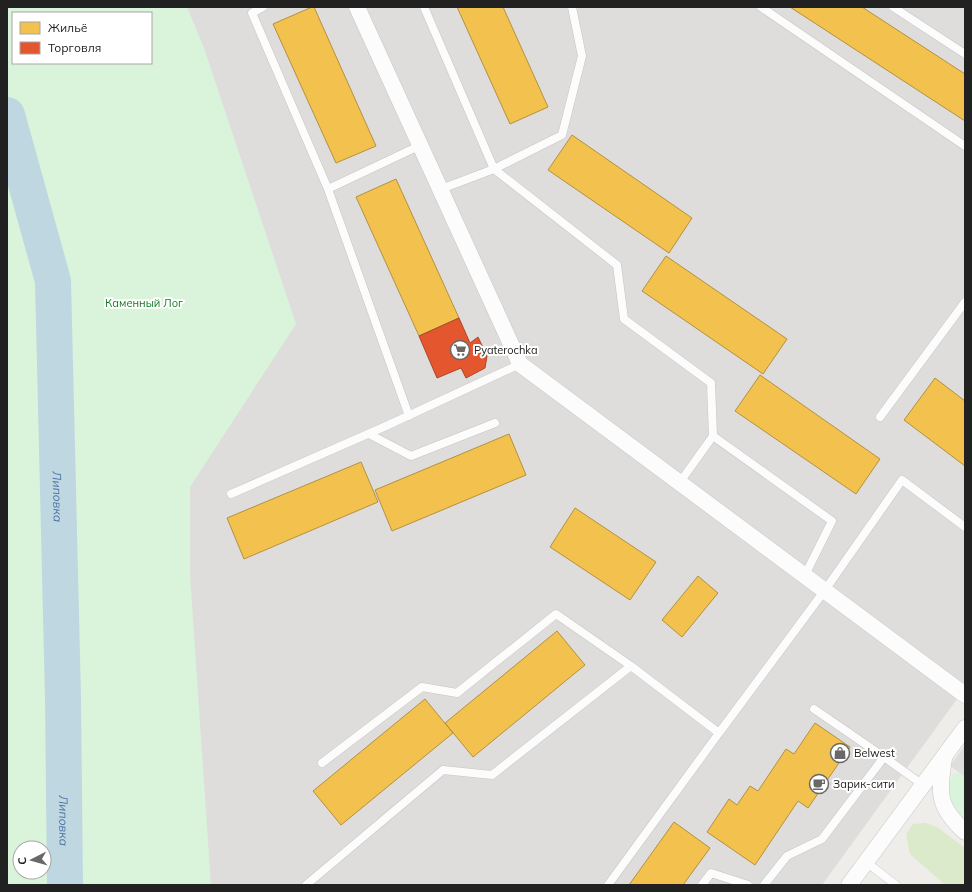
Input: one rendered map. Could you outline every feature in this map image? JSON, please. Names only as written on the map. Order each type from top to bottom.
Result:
[{"type":"street","points":[[357,7],[441,188],[520,364],[965,695]]},
{"type":"street","points":[[849,885],[965,728]]},
{"type":"street","points":[[944,756],[940,780],[940,799],[952,821],[965,832]]},
{"type":"street","points":[[855,885],[864,865]]},
{"type":"lane","points":[[263,7],[252,12],[328,189],[409,416]]},
{"type":"lane","points":[[424,7],[494,169],[617,265],[624,319],[711,383],[713,436],[680,482]]},
{"type":"lane","points":[[441,188],[494,169],[562,135],[582,56],[572,7]]},
{"type":"lane","points":[[761,7],[965,146]]},
{"type":"lane","points":[[893,7],[965,54]]},
{"type":"lane","points":[[328,189],[421,145]]},
{"type":"lane","points":[[880,417],[965,302]]},
{"type":"lane","points":[[231,494],[369,434],[520,364]]},
{"type":"lane","points":[[369,434],[411,456],[495,423]]},
{"type":"lane","points":[[713,436],[832,521],[805,575]]},
{"type":"lane","points":[[608,885],[825,590],[902,480],[965,527]]},
{"type":"lane","points":[[322,763],[422,686],[457,693],[556,614],[631,666],[719,733]]},
{"type":"lane","points":[[306,885],[443,770],[492,776],[631,666]]},
{"type":"lane","points":[[814,709],[923,785]]},
{"type":"lane","points":[[764,885],[787,856],[822,839],[884,757]]},
{"type":"lane","points":[[864,865],[896,885]]},
{"type":"lane","points":[[702,885],[711,873],[748,885]]},
{"type":"shaded area","points":[[172,7],[965,7],[965,688],[822,885],[193,885]]},
{"type":"shaded area","points":[[965,745],[965,774],[964,776],[950,766]]},
{"type":"green space","name":"Каменный Лог","points":[[7,7],[187,7],[204,48],[296,324],[190,487],[190,575],[211,885],[7,885]]},
{"type":"green space","points":[[953,773],[965,773],[965,818],[952,807],[947,787]]},
{"type":"green space","points":[[925,823],[937,827],[965,848],[965,885],[945,885],[910,854],[906,834],[913,824]]},
{"type":"building: Жильё","points":[[314,7],[376,146],[336,163],[273,24]]},
{"type":"building: Жильё","points":[[457,7],[503,7],[548,107],[510,124]]},
{"type":"building: Жильё","points":[[790,7],[862,7],[965,74],[965,121]]},
{"type":"building: Жильё","points":[[572,135],[692,218],[669,253],[548,170]]},
{"type":"building: Жильё","points":[[396,179],[459,318],[419,336],[356,197]]},
{"type":"building: Жильё","points":[[666,256],[787,339],[763,374],[642,291]]},
{"type":"building: Жильё","points":[[760,375],[880,459],[856,494],[735,411]]},
{"type":"building: Жильё","points":[[935,378],[965,401],[965,466],[904,420]]},
{"type":"building: Жильё","points":[[509,434],[526,475],[392,531],[375,490]]},
{"type":"building: Жильё","points":[[361,462],[378,502],[244,559],[227,518]]},
{"type":"building: Жильё","points":[[575,508],[656,562],[630,600],[550,547]]},
{"type":"building: Жильё","points":[[698,576],[718,593],[682,637],[662,620]]},
{"type":"building: Жильё","points":[[557,631],[585,665],[473,757],[445,723]]},
{"type":"building: Жильё","points":[[425,699],[453,733],[341,825],[313,791]]},
{"type":"building: Жильё","points":[[815,723],[850,747],[808,808],[798,801],[755,865],[707,832],[729,799],[737,805],[750,786],[758,791],[786,749],[794,754]]},
{"type":"building: Жильё","points":[[674,822],[710,848],[683,885],[629,885]]},
{"type":"building: Торговля","points":[[459,318],[470,343],[478,337],[487,356],[485,368],[466,378],[461,368],[437,378],[419,336]]},
{"type":"waterway","name":"Липовка","points":[[7,115],[53,281],[63,698],[65,885]]},
{"type":"place","name":"Pyaterochka","points":[[460,350]]},
{"type":"place","name":"Belwest","points":[[840,753]]},
{"type":"place","name":"Зарик-сити","points":[[819,784]]}]
